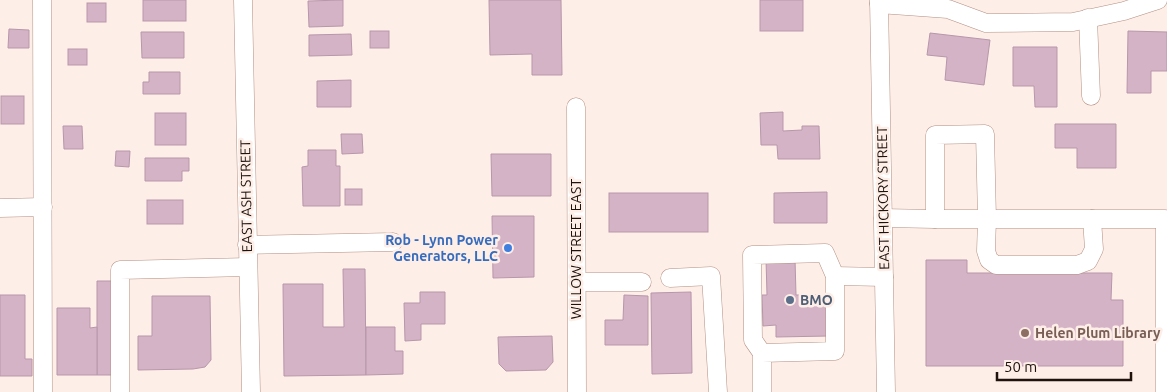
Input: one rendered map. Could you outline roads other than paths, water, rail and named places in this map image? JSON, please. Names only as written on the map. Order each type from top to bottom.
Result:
[{"type":"street","points":[[42,0],[43,392]]},
{"type":"street","name":"EAST ASH STREET","points":[[243,0],[251,392]]},
{"type":"street","name":"EAST HICKORY STREET","points":[[886,392],[879,2],[948,9],[986,23],[1073,22],[1124,11],[1158,0]]},
{"type":"street","points":[[1088,18],[1091,96]]},
{"type":"street","name":"WILLOW STREET EAST","points":[[576,107],[577,392]]},
{"type":"street","points":[[935,219],[935,135],[985,134],[986,251],[989,260],[996,265],[1077,265],[1088,262],[1094,249],[1092,219]]},
{"type":"street","points":[[0,208],[43,207]]},
{"type":"street","points":[[883,218],[1165,219],[1165,392]]},
{"type":"street","points":[[247,245],[394,242]]},
{"type":"street","points":[[762,353],[835,352],[835,276],[824,253],[752,255],[753,340],[762,353],[762,392]]},
{"type":"street","points":[[120,392],[120,270],[248,267]]},
{"type":"street","points":[[670,278],[711,276],[718,392]]},
{"type":"street","points":[[835,276],[884,277]]},
{"type":"street","points":[[577,282],[642,282]]},
{"type":"place","name":"Rob - Lynn Power Generators, LLC","points":[[508,248]]},
{"type":"place","name":"BMO","points":[[790,300]]},
{"type":"place","name":"Helen Plum Library","points":[[1025,333]]}]
